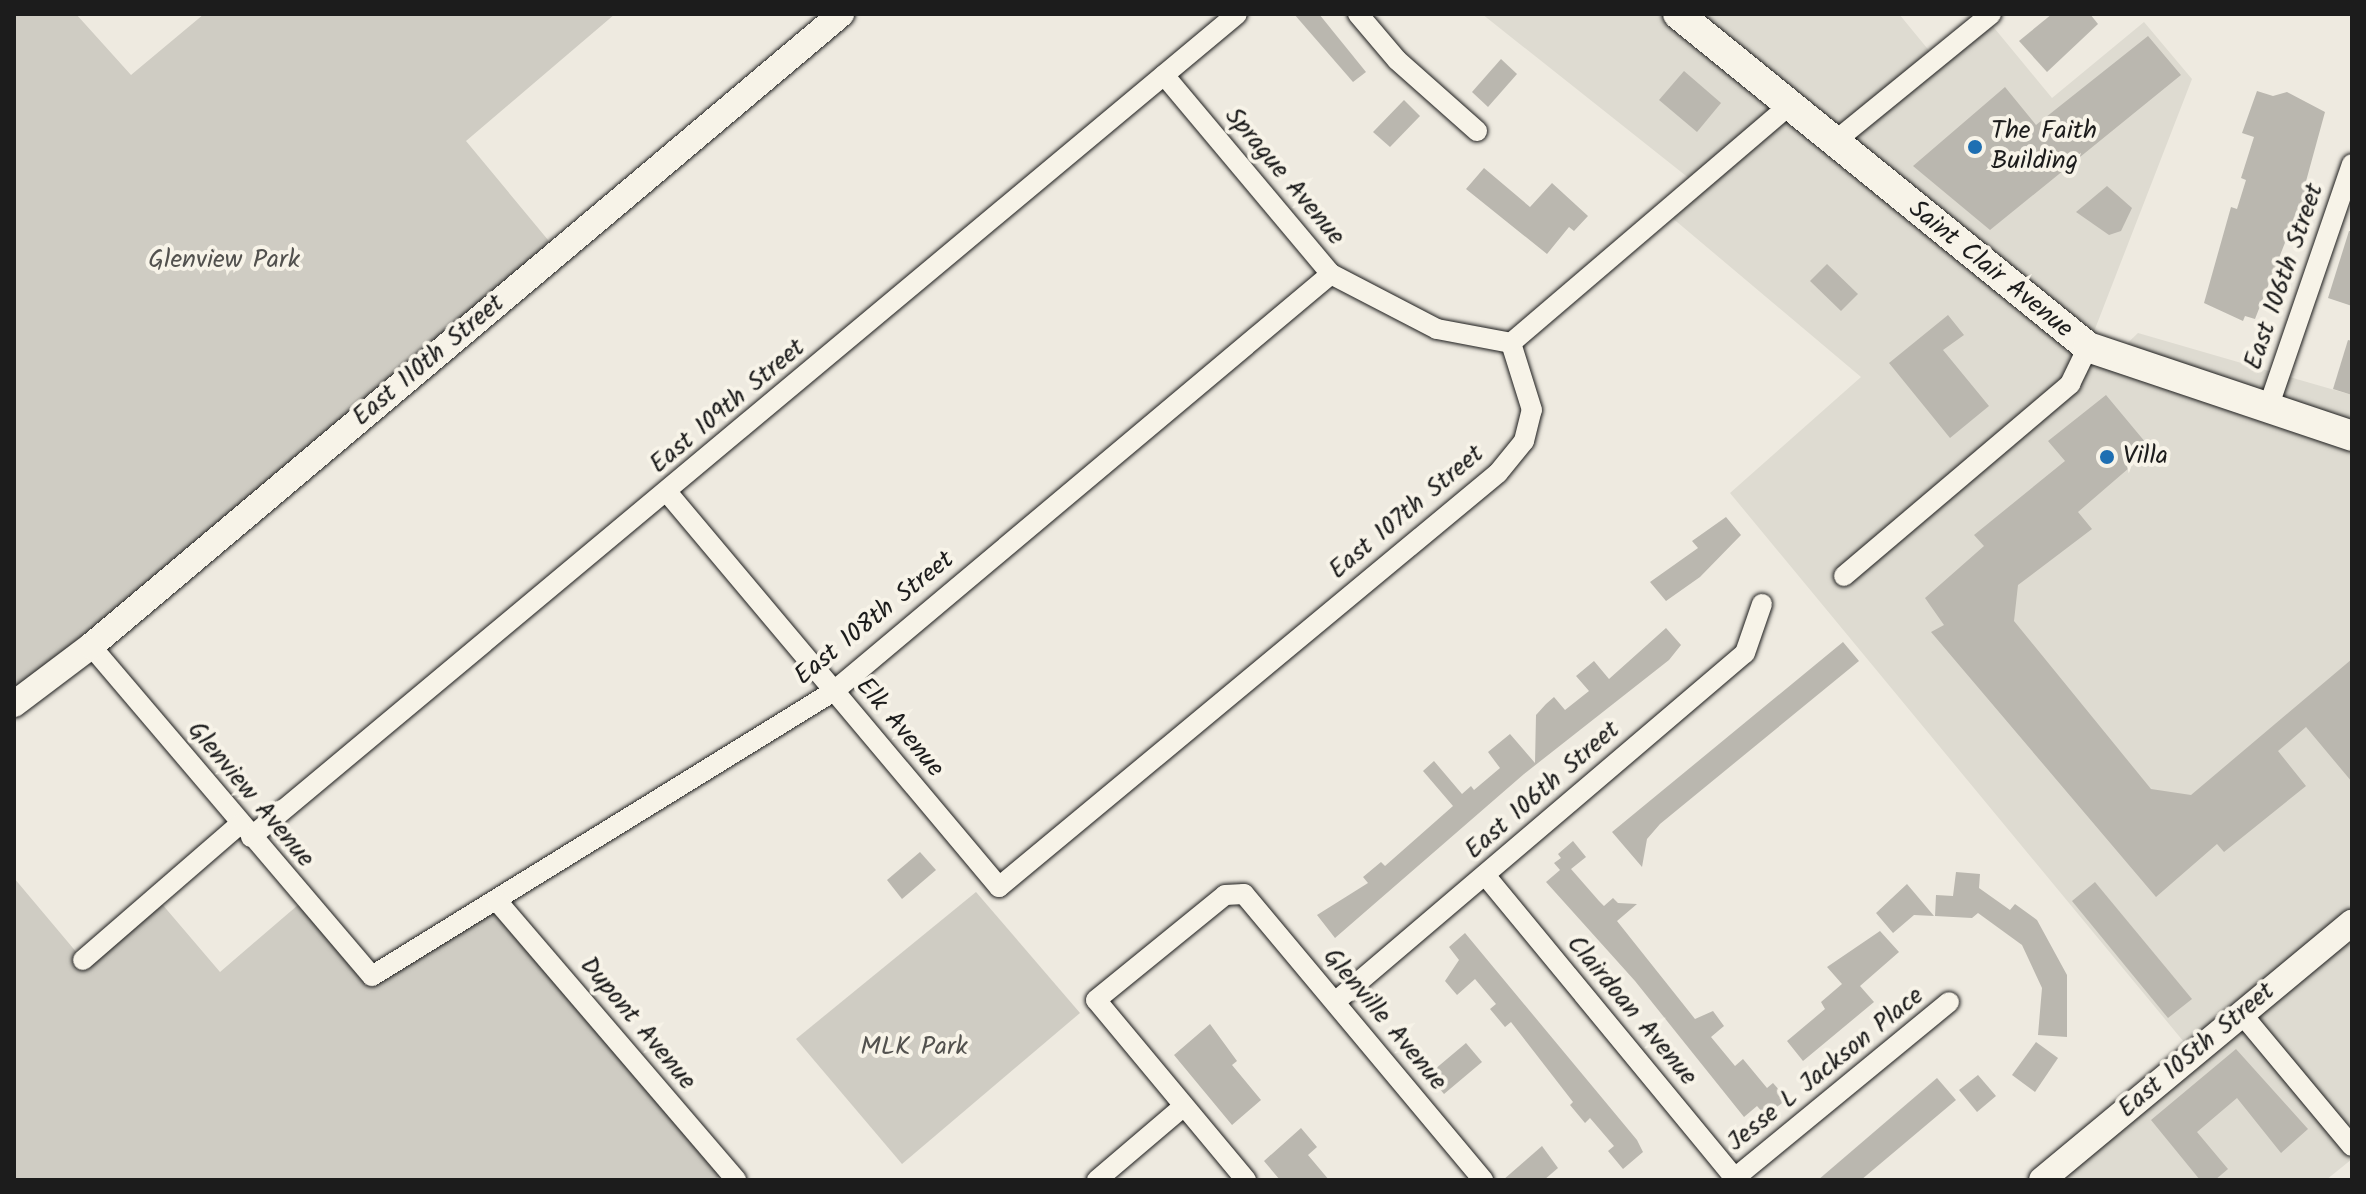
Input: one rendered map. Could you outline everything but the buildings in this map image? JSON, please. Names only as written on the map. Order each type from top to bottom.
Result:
[{"type":"main road","name":"Saint Clair Avenue","points":[[1678,14],[1787,107],[2088,347],[2352,436]]},
{"type":"street","name":"East 110th Street","points":[[14,704],[91,646],[841,14]]},
{"type":"street","name":"East 109th Street","points":[[83,960],[667,492],[1237,14]]},
{"type":"street","points":[[1358,14],[1397,60],[1477,131]]},
{"type":"street","points":[[1833,143],[1991,14]]},
{"type":"street","name":"Sprague Avenue","points":[[1164,75],[1331,274],[1437,329],[1511,343]]},
{"type":"street","points":[[1511,343],[1787,107]]},
{"type":"street","name":"East 106th Street","points":[[2268,408],[2352,164]]},
{"type":"street","name":"East 108th Street","points":[[372,976],[498,902],[834,691],[1331,274]]},
{"type":"street","name":"East 107th Street","points":[[999,887],[1498,473],[1524,441],[1532,410],[1511,343]]},
{"type":"street","points":[[1844,576],[2070,384],[2088,347]]},
{"type":"street","name":"Elk Avenue","points":[[667,492],[999,887]]},
{"type":"street","name":"East 106th Street","points":[[1335,1002],[1745,653],[1762,604]]},
{"type":"street","name":"Glenview Avenue","points":[[91,646],[372,976]]},
{"type":"street","name":"Clairdoan Avenue","points":[[1485,875],[1736,1179]]},
{"type":"street","name":"Glenville Avenue","points":[[1184,1106],[1096,1000],[1225,895],[1244,894],[1483,1180]]},
{"type":"street","name":"Dupont Avenue","points":[[498,902],[736,1180]]},
{"type":"street","name":"East 105th Street","points":[[2048,1178],[2352,923]]},
{"type":"street","name":"Jesse L Jackson Place","points":[[1736,1179],[1949,1002]]},
{"type":"street","points":[[2241,1013],[2352,1146]]},
{"type":"street","points":[[1097,1180],[1184,1106],[1246,1180]]},
{"type":"shaded area","points":[[1482,14],[1899,14],[1936,59],[1986,18],[2052,98],[2144,22],[2192,79],[2088,347],[2114,356],[2138,333],[2352,395],[2352,1159],[2326,1180],[2042,1180],[2193,1053],[1730,493],[1861,377],[1664,211],[1695,183]]},
{"type":"green space","name":"Glenview Park","points":[[14,14],[76,14],[131,75],[204,14],[615,14],[466,141],[558,252],[14,704]]},
{"type":"green space","points":[[14,878],[83,960],[156,897],[220,972],[305,899],[374,977],[498,902],[727,1170],[714,1180],[14,1180]]},
{"type":"green space","name":"MLK Park","points":[[976,892],[1080,1013],[902,1164],[796,1039]]},
{"type":"place","name":"The Faith Building","points":[[1975,147]]},
{"type":"place","name":"Villa","points":[[2107,457]]}]
